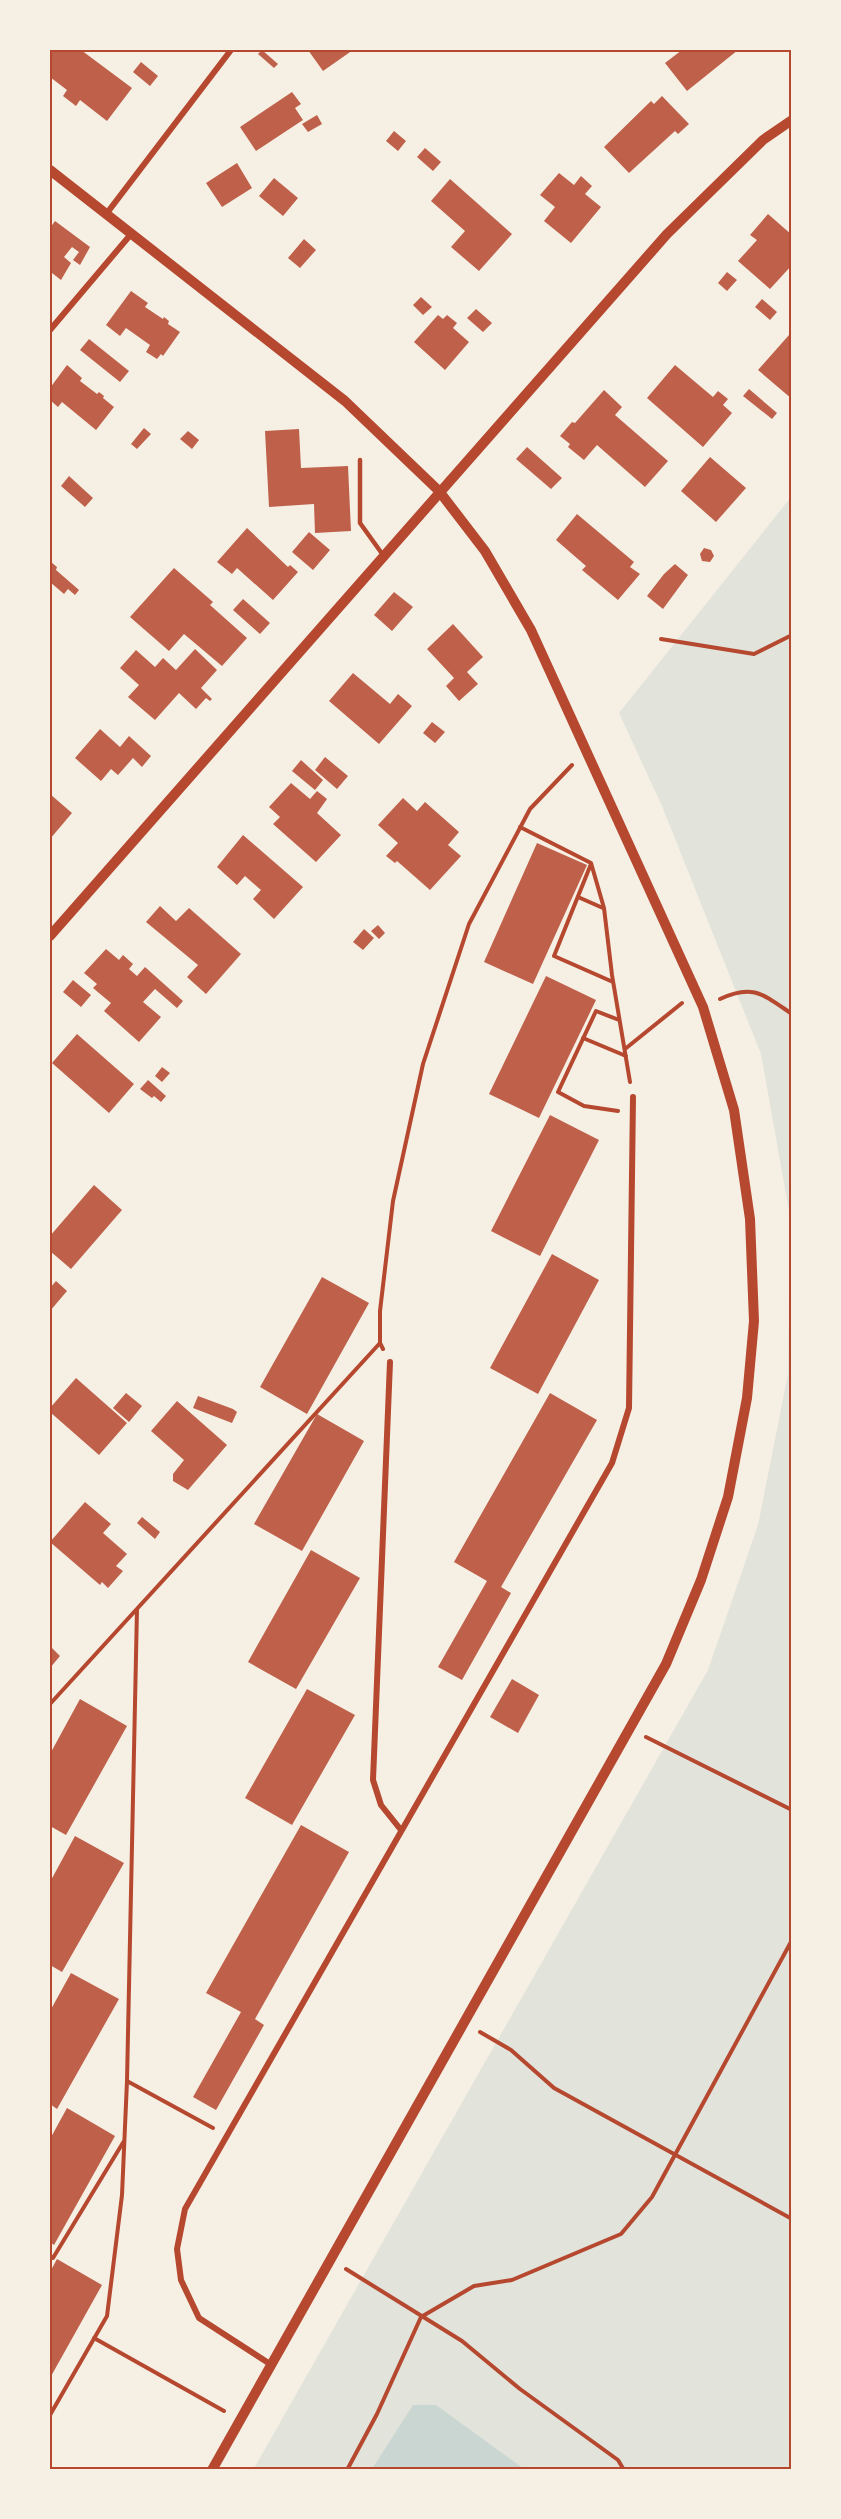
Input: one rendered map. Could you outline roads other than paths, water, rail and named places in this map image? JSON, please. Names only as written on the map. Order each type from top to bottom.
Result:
[{"type":"street","points":[[107,213],[231,50]]},
{"type":"street","points":[[50,936],[667,234],[763,140],[792,120]]},
{"type":"street","points":[[50,170],[345,401],[440,491],[485,551],[531,630],[703,1007],[734,1110],[750,1219],[754,1321],[747,1398],[728,1497],[701,1580],[666,1664],[212,2469]]},
{"type":"street","points":[[50,330],[132,233]]},
{"type":"street","points":[[270,2364],[199,2318],[181,2280],[177,2249],[185,2209],[606,1473],[615,1452],[629,1408],[633,1097]]},
{"type":"street","points":[[390,1362],[373,1779],[381,1805],[402,1830]]},
{"type":"lane","points":[[360,460],[360,524],[383,555]]}]
